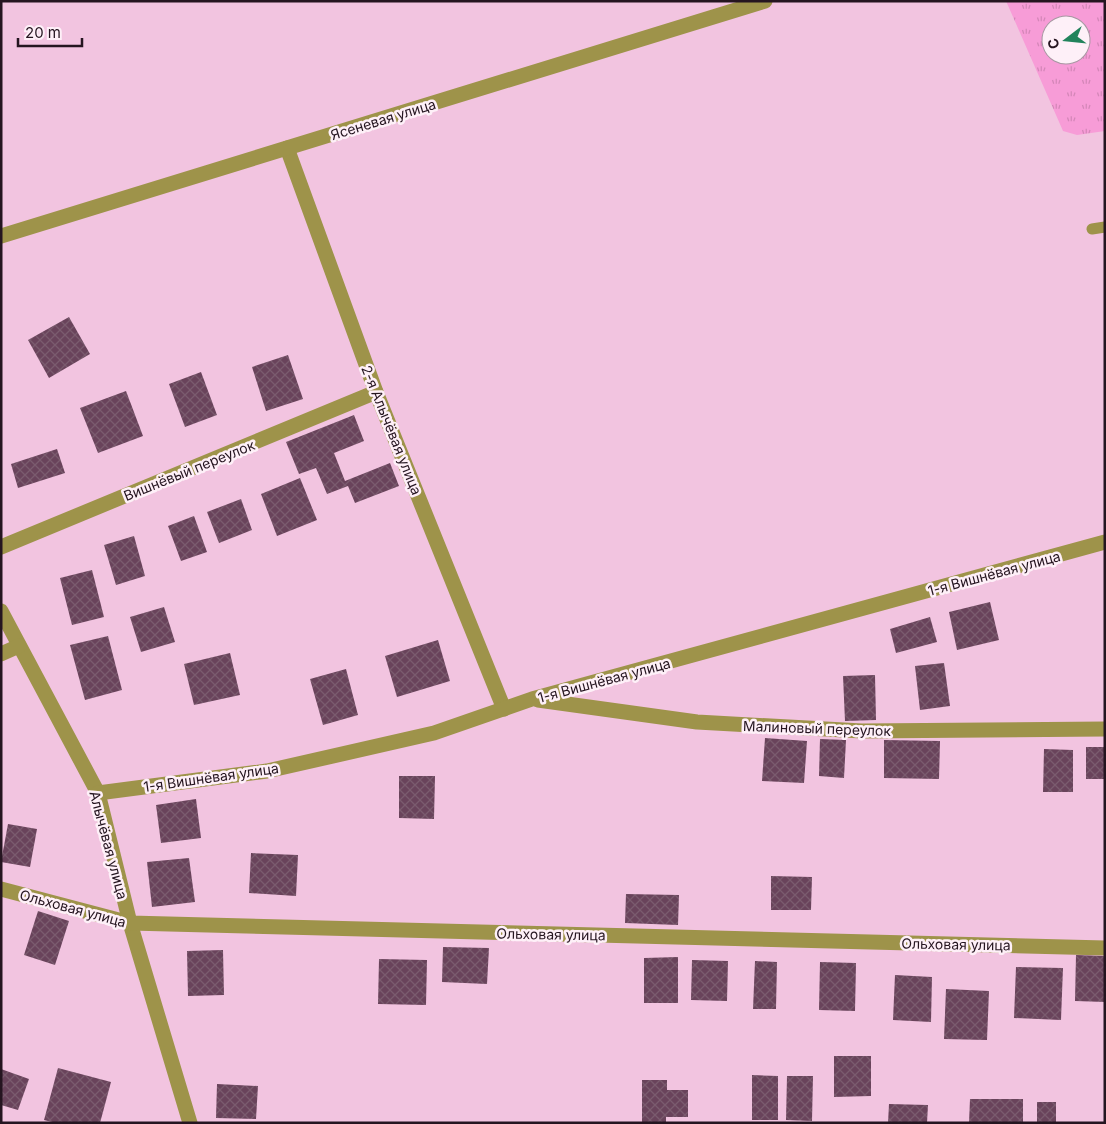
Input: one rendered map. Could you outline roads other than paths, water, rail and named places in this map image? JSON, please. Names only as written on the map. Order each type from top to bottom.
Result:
[{"type":"street","name":"Ясеневая улица","points":[[1,236],[765,1]]},
{"type":"street","name":"2-я Алычёвая улица","points":[[287,148],[376,392],[504,709]]},
{"type":"street","name":"Вишнёвый переулок","points":[[1,547],[376,392]]},
{"type":"street","name":"1-я Вишнёвая улица","points":[[98,793],[267,771],[434,733],[532,699],[1105,542]]},
{"type":"street","name":"Алычёвая улица","points":[[1,611],[98,793],[130,923],[190,1123]]},
{"type":"street","points":[[1,654],[19,646]]},
{"type":"street","name":"Малиновый переулок","points":[[532,699],[697,722],[842,730],[1105,729]]},
{"type":"street","name":"Ольховая улица","points":[[1,889],[130,923],[1105,948]]},
{"type":"lane","points":[[1092,229],[1105,227]]}]
